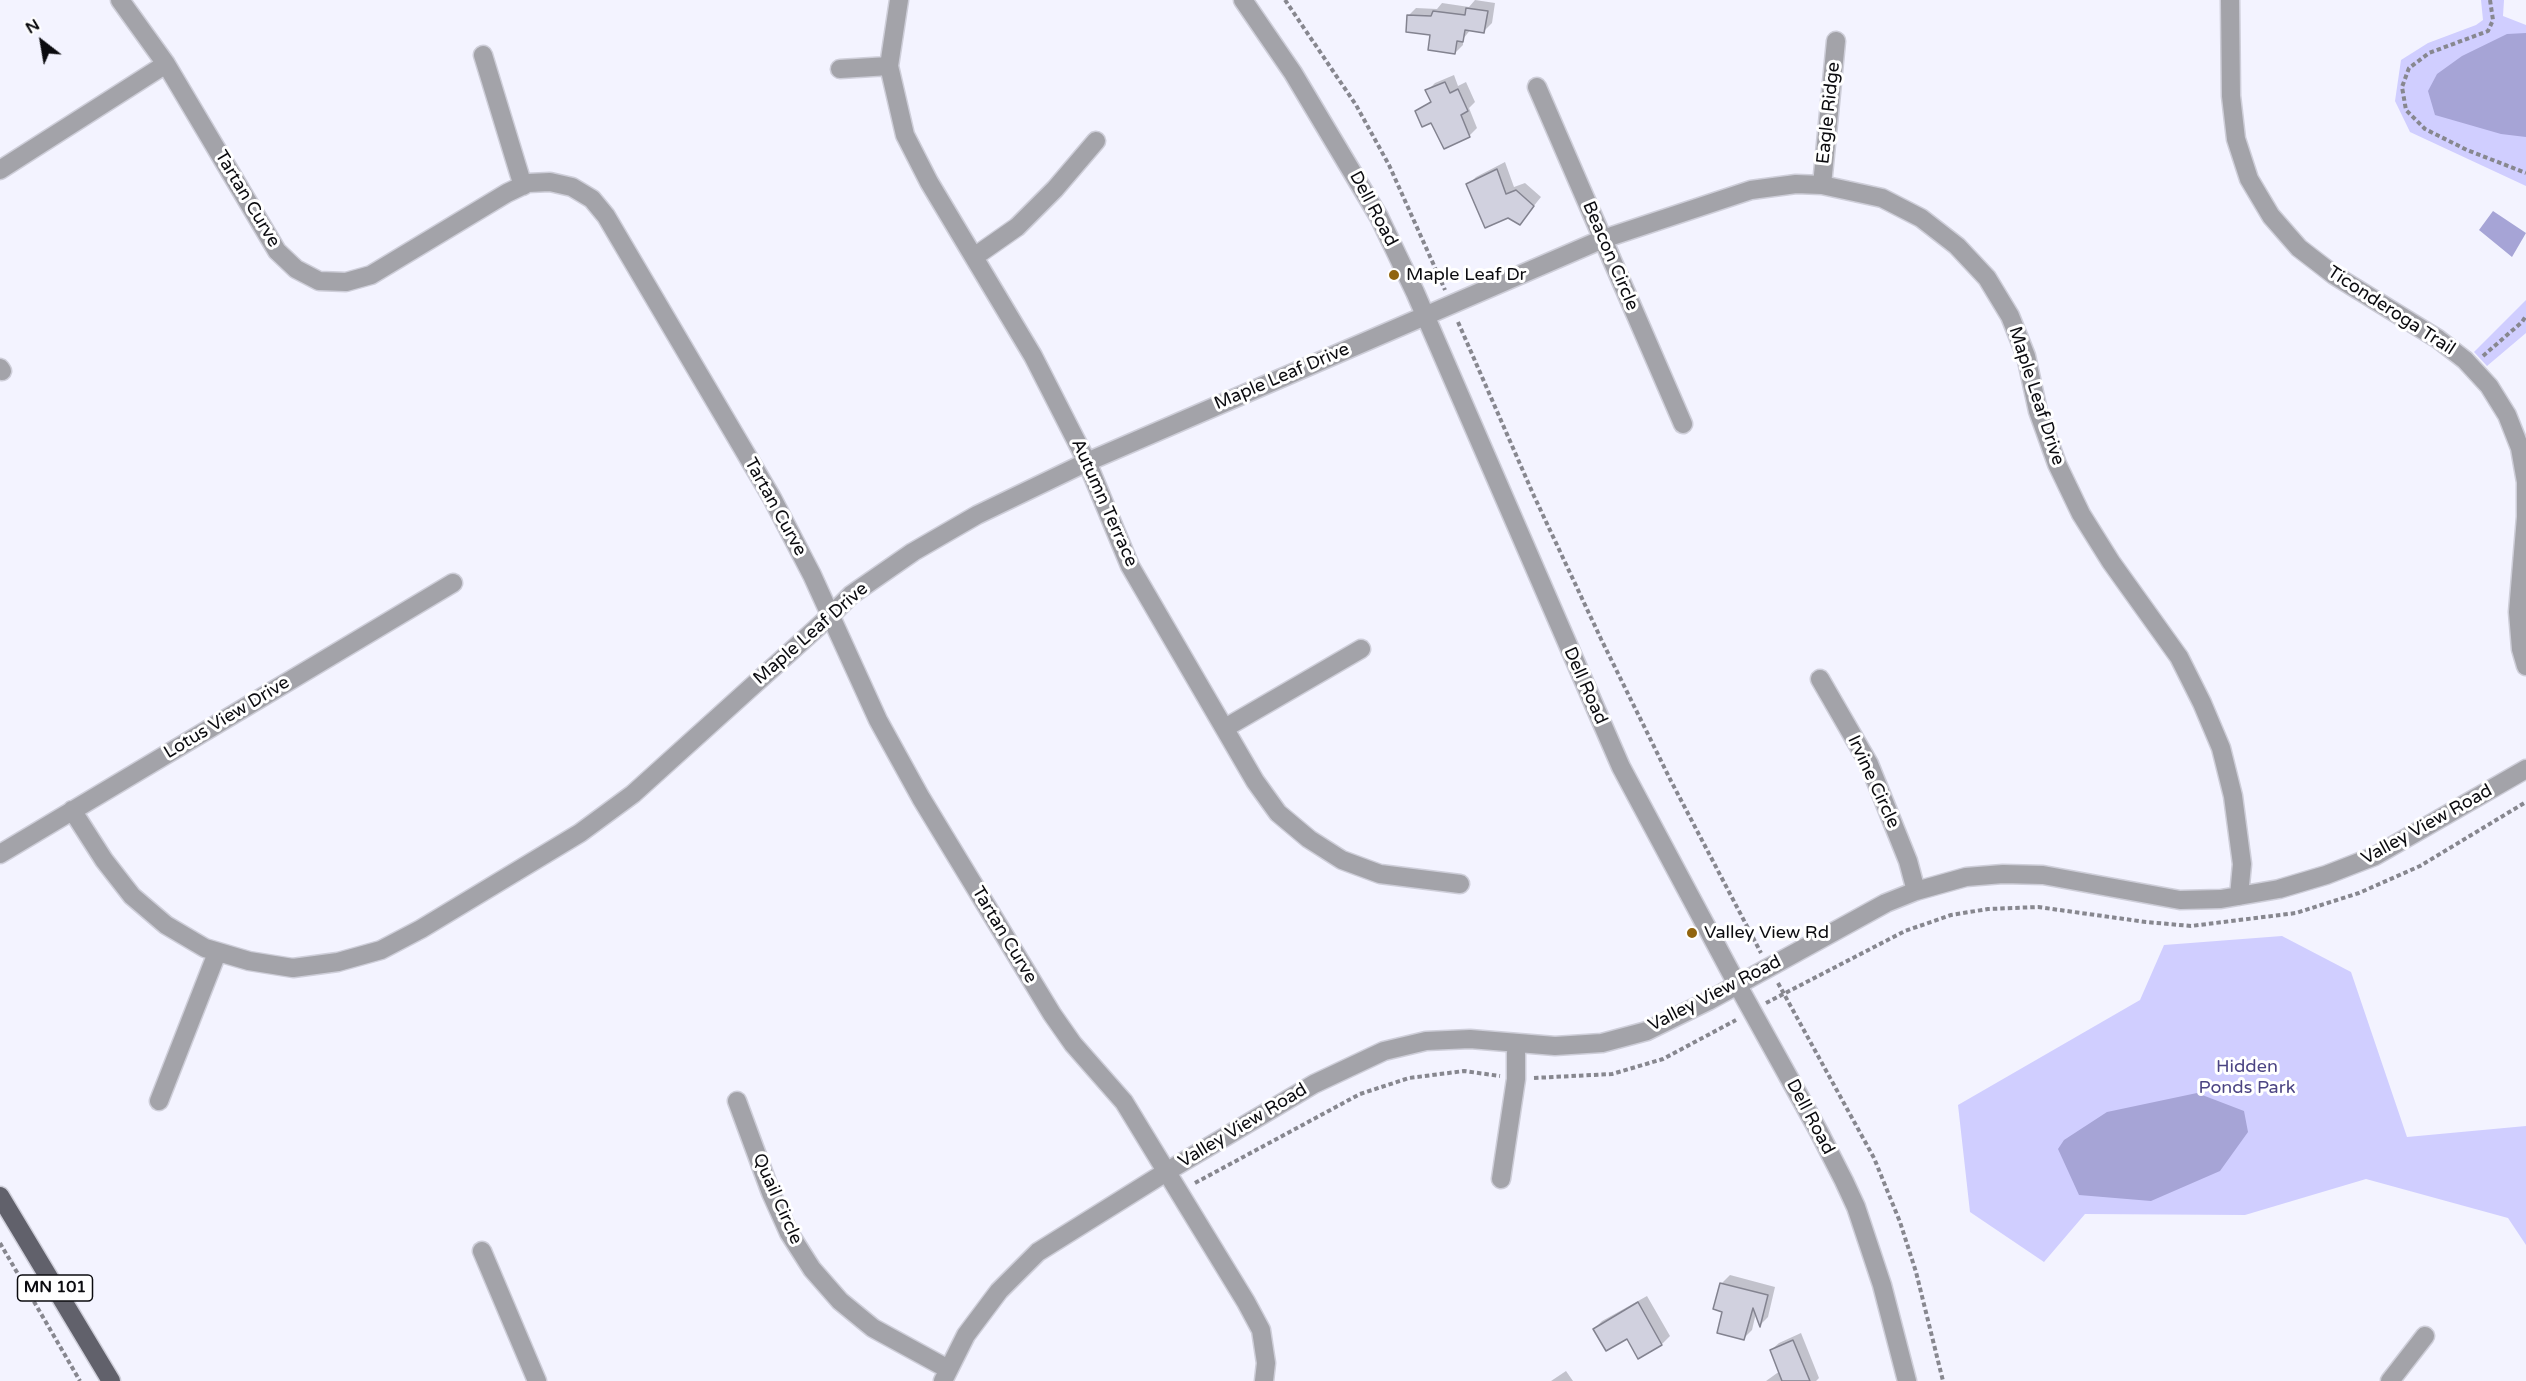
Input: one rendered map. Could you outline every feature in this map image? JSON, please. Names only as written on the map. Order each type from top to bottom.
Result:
[{"type":"main road","name":"MN 101","points":[[0,1196],[111,1381]]},
{"type":"street","name":"Tartan Curve","points":[[120,0],[166,64],[277,251],[296,269],[319,280],[346,282],[371,275],[523,186],[550,182],[573,187],[592,199],[606,216],[772,498],[878,720],[921,798],[1072,1044],[1124,1102],[1261,1330],[1266,1363],[1264,1381]]},
{"type":"street","name":"Autumn Terrace","points":[[899,0],[889,66],[905,135],[929,182],[1033,356],[1087,462],[1130,566],[1255,781],[1278,813],[1309,839],[1342,860],[1380,874],[1460,884]]},
{"type":"street","name":"Dell Road","points":[[1243,0],[1293,73],[1379,217],[1425,315],[1621,767],[1737,984],[1820,1132],[1856,1207],[1882,1286],[1907,1381]]},
{"type":"street","name":"Ticonderoga Trail","points":[[2230,0],[2231,96],[2236,139],[2249,179],[2271,216],[2299,248],[2334,275],[2438,339],[2489,386],[2506,415],[2520,448],[2526,482],[2526,517],[2518,612],[2521,649],[2526,666]]},
{"type":"street","name":"Eagle Ridge","points":[[1822,185],[1836,41]]},
{"type":"street","points":[[483,55],[523,186]]},
{"type":"street","points":[[0,170],[166,64]]},
{"type":"street","points":[[840,69],[889,66]]},
{"type":"street","name":"Beacon Circle","points":[[1537,87],[1683,424]]},
{"type":"street","points":[[974,257],[1017,227],[1055,189],[1096,141]]},
{"type":"street","name":"Maple Leaf Drive","points":[[72,810],[132,896],[166,925],[217,952],[249,961],[293,968],[338,963],[381,950],[421,929],[580,833],[633,795],[851,595],[913,552],[977,515],[1087,462],[1603,239],[1751,190],[1796,184],[1822,185],[1882,198],[1922,218],[1957,246],[1987,278],[2010,316],[2026,356],[2038,411],[2057,464],[2081,514],[2111,562],[2179,657],[2221,748],[2233,796],[2242,864],[2239,896]]},
{"type":"street","name":"Lotus View Drive","points":[[0,854],[453,583]]},
{"type":"street","points":[[1225,728],[1361,649]]},
{"type":"street","name":"Irvine Circle","points":[[1820,679],[1869,764],[1908,861],[1917,891]]},
{"type":"street","name":"Valley View Road","points":[[946,1375],[966,1335],[999,1291],[1038,1252],[1314,1084],[1384,1051],[1426,1041],[1470,1039],[1555,1046],[1602,1043],[1647,1031],[1886,903],[1917,891],[1966,877],[2004,874],[2043,875],[2180,900],[2239,896],[2279,889],[2326,875],[2375,856],[2526,769]]},
{"type":"street","points":[[159,1101],[217,952]]},
{"type":"street","points":[[1501,1179],[1516,1079],[1516,1043]]},
{"type":"street","name":"Quail Circle","points":[[737,1101],[784,1223],[812,1269],[840,1301],[873,1328],[946,1375]]},
{"type":"street","points":[[482,1251],[537,1381]]},
{"type":"street","points":[[2390,1381],[2425,1336]]},
{"type":"path","points":[[1285,0],[1356,105],[1389,165],[1534,495],[1601,639],[1671,781],[1769,967],[1874,1158],[1900,1222],[1916,1272],[1943,1381]]},
{"type":"path","points":[[2490,0],[2493,20],[2488,30],[2429,53],[2409,68],[2402,87],[2406,110],[2425,129],[2467,150],[2526,173]]},
{"type":"path","points":[[2471,367],[2526,316]]},
{"type":"path","points":[[1166,1172],[1196,1184],[1360,1094],[1409,1078],[1464,1071],[1516,1079],[1612,1074],[1663,1059],[1905,931],[1951,915],[1988,909],[2038,907],[2191,926],[2296,913],[2359,893],[2420,866],[2526,801]]},
{"type":"path","points":[[0,1243],[80,1381]]},
{"type":"green space","points":[[2481,0],[2504,0],[2503,16],[2526,25],[2526,186],[2410,132],[2395,101],[2401,60],[2428,43],[2476,25],[2483,20]]},
{"type":"green space","points":[[2526,300],[2526,333],[2487,366],[2474,352]]},
{"type":"green space","name":"Hidden Ponds Park","points":[[2282,936],[2351,972],[2407,1137],[2526,1126],[2526,1245],[2508,1218],[2366,1179],[2245,1215],[2085,1214],[2044,1262],[1970,1212],[1958,1105],[2140,1000],[2164,945]]},
{"type":"shaded area","points":[[2526,33],[2526,137],[2501,134],[2435,115],[2428,91],[2437,74],[2462,56],[2507,34]]},
{"type":"shaded area","points":[[2493,211],[2526,233],[2512,257],[2479,230]]},
{"type":"shaded area","points":[[2197,1093],[2244,1111],[2248,1132],[2220,1171],[2151,1201],[2079,1195],[2058,1149],[2064,1140],[2107,1112]]},
{"type":"building","points":[[1466,8],[1488,11],[1484,33],[1465,30],[1463,42],[1457,41],[1455,54],[1428,50],[1430,35],[1406,32],[1407,15],[1431,16],[1433,11],[1465,15]]},
{"type":"building","points":[[1445,82],[1450,93],[1458,89],[1468,111],[1461,115],[1470,137],[1444,149],[1431,123],[1422,127],[1415,111],[1431,102],[1425,90]]},
{"type":"building","points":[[1497,169],[1506,194],[1516,190],[1534,206],[1520,225],[1508,218],[1485,228],[1466,184]]},
{"type":"building","points":[[1720,1283],[1768,1295],[1760,1327],[1753,1308],[1744,1340],[1717,1333],[1722,1312],[1713,1309]]},
{"type":"building","points":[[1638,1302],[1662,1345],[1638,1359],[1627,1339],[1606,1351],[1593,1329]]},
{"type":"building","points":[[1793,1340],[1810,1381],[1782,1381],[1770,1350]]},
{"type":"place","name":"Maple Leaf Dr","points":[[1394,275]]},
{"type":"place","name":"Valley View Rd","points":[[1692,933]]}]
